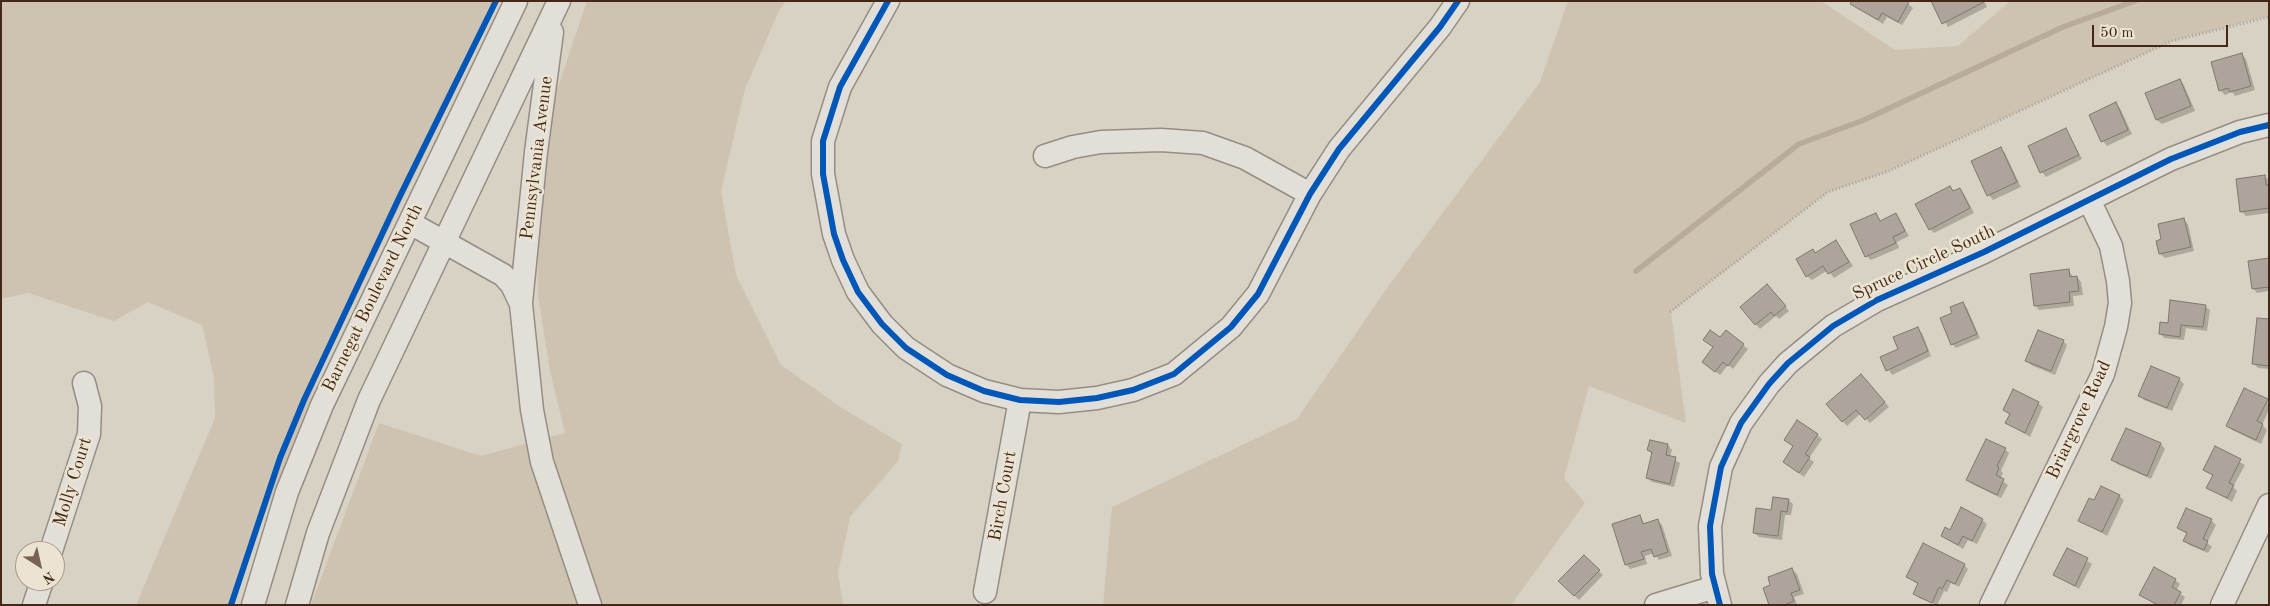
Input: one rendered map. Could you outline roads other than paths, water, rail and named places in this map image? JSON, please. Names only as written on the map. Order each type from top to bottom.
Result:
[{"type":"street","name":"Barnegat Boulevard North","points":[[253,605],[287,492],[322,405],[516,1]]},
{"type":"street","points":[[888,1],[840,87],[824,141],[823,174],[834,234],[843,260],[858,292],[882,324],[906,348],[947,375],[984,390],[1020,400],[1059,402],[1097,398],[1133,390],[1174,374],[1231,327],[1258,294],[1310,194],[1340,149],[1440,27],[1458,1]]},
{"type":"street","name":"Pennsylvania Avenue","points":[[557,7],[536,152],[521,304],[532,410],[542,462],[590,605]]},
{"type":"street","points":[[297,605],[318,533],[369,400],[557,7]]},
{"type":"street","name":"Spruce Circle South","points":[[1717,596],[1710,526],[1722,467],[1741,423],[1769,384],[1788,362],[1833,326],[1862,308],[2211,142],[2269,125]]},
{"type":"street","points":[[1045,156],[1073,147],[1101,142],[1161,140],[1203,143],[1245,158],[1310,194]]},
{"type":"street","name":"Briargrove Road","points":[[1991,605],[2103,374],[2112,342],[2120,303],[2118,281],[2111,246],[2089,200]]},
{"type":"street","name":"Pennsylvania Avenue","points":[[410,223],[503,275],[512,285],[521,304]]},
{"type":"street","name":"Molly Court","points":[[54,541],[89,434],[90,406],[84,383]]},
{"type":"street","name":"Birch Court","points":[[985,592],[1020,400]]},
{"type":"street","points":[[2222,605],[2269,505]]},
{"type":"street","points":[[34,605],[39,591]]},
{"type":"street","points":[[1656,605],[1717,596]]},
{"type":"waterway","points":[[1636,271],[1799,144],[1864,120],[2063,27],[2135,1]]}]
